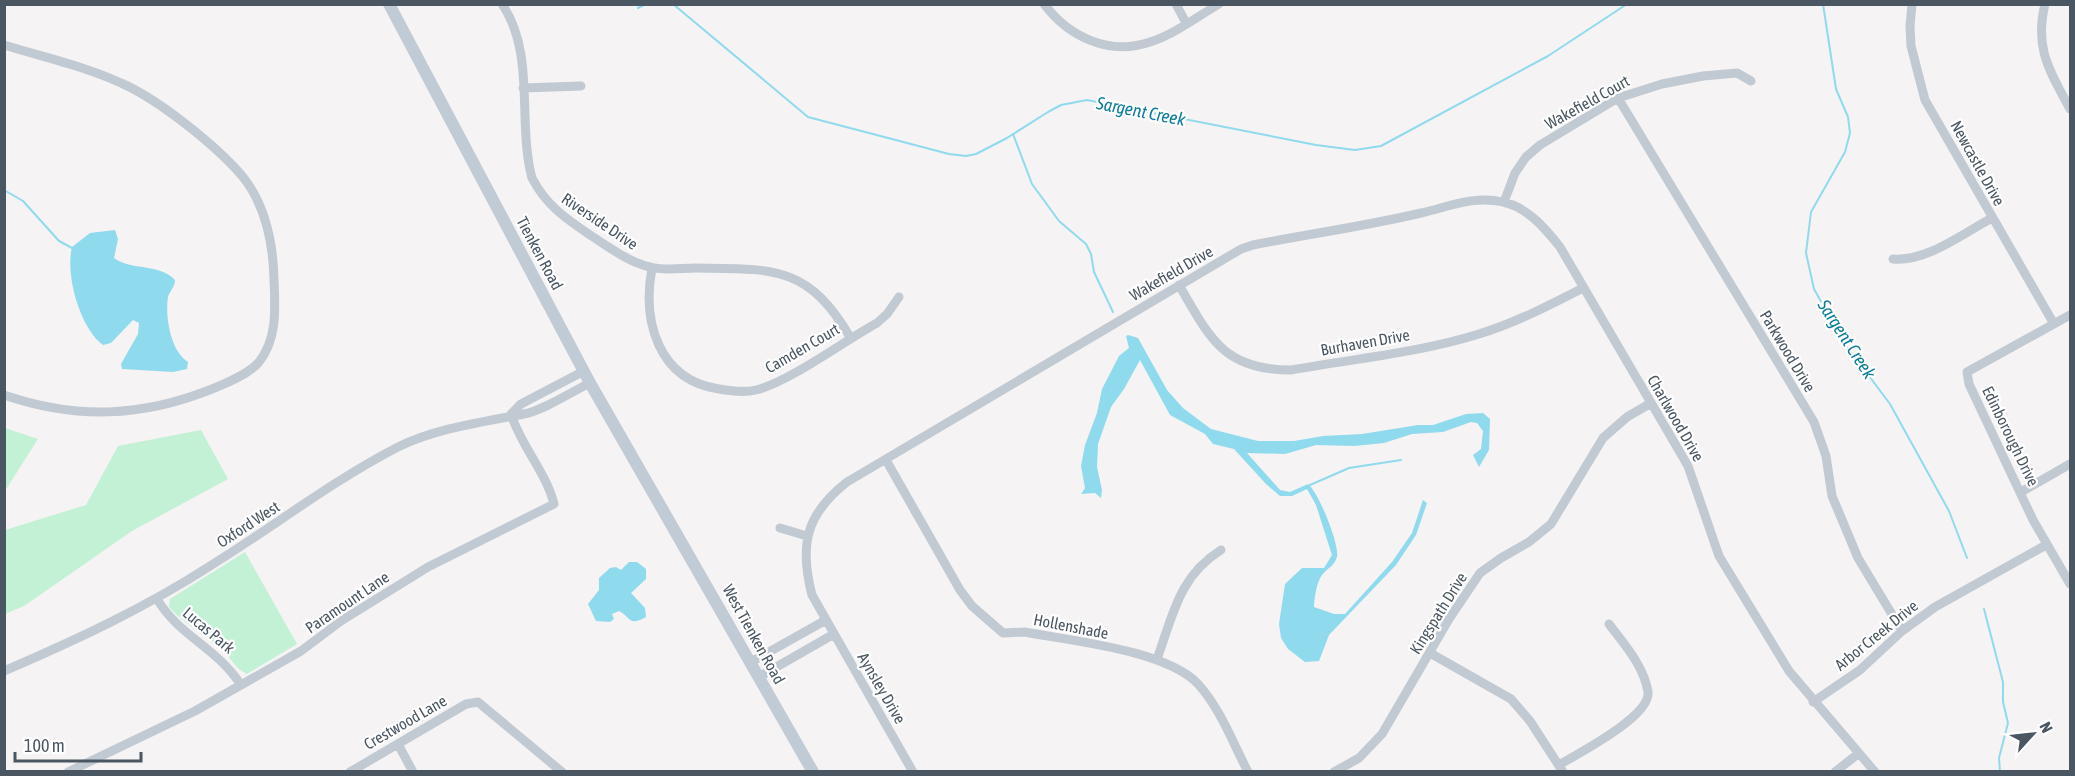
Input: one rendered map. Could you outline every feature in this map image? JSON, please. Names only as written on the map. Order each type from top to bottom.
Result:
[{"type":"street","name":"Riverside Drive","points":[[502,4],[515,27],[530,170],[541,195],[568,220],[621,255],[652,268],[749,269],[785,273],[811,287],[825,300],[850,337]]},
{"type":"street","points":[[1044,4],[1064,26],[1076,35],[1106,46],[1136,46],[1151,42],[1219,4]]},
{"type":"street","points":[[1176,4],[1186,23]]},
{"type":"street","name":"Newcastle Drive","points":[[1912,4],[1911,46],[1920,86],[1992,219],[2054,324]]},
{"type":"street","points":[[2045,4],[2039,36],[2043,56],[2070,109]]},
{"type":"street","name":"Tienken Road","points":[[391,5],[590,383],[666,514]]},
{"type":"street","points":[[4,45],[123,83],[207,142],[242,177],[264,215],[273,264],[274,303],[273,335],[259,362],[221,385],[191,397],[147,409],[83,412],[35,406],[4,396]]},
{"type":"street","name":"Wakefield Court","points":[[1504,202],[1515,173],[1526,157],[1540,145],[1618,98],[1662,84],[1717,74],[1737,73],[1751,81]]},
{"type":"street","points":[[523,88],[581,86]]},
{"type":"street","name":"Parkwood Drive","points":[[1618,98],[1814,422],[1826,456],[1832,496],[1858,558],[1902,631]]},
{"type":"street","name":"Wakefield Drive","points":[[807,536],[821,507],[833,494],[1179,285],[1253,245],[1423,213],[1454,203],[1504,202]]},
{"type":"street","name":"Charlwood Drive","points":[[1504,202],[1528,214],[1546,229],[1583,288],[1688,466],[1719,556],[1789,671],[1813,702]]},
{"type":"street","points":[[1893,259],[1908,260],[1922,255],[1992,219]]},
{"type":"street","name":"Camden Court","points":[[652,268],[647,302],[649,319],[660,349],[680,372],[711,388],[744,392],[771,385],[850,337],[887,314],[899,297]]},
{"type":"street","name":"Burhaven Drive","points":[[1179,285],[1216,344],[1249,366],[1267,370],[1291,370],[1449,342],[1481,333],[1552,304],[1583,288]]},
{"type":"street","name":"Edinborough Drive","points":[[2070,315],[1967,372],[1969,384],[2046,545],[2070,584]]},
{"type":"street","name":"Oxford West","points":[[512,414],[520,404],[584,371]]},
{"type":"street","name":"Oxford West","points":[[4,671],[83,637],[158,599],[334,484],[399,447],[425,436],[512,414],[525,414],[590,383]]},
{"type":"street","name":"Kingspath Drive","points":[[1334,771],[1359,758],[1382,735],[1480,573],[1500,558],[1529,542],[1551,524],[1603,438],[1627,417],[1651,403]]},
{"type":"street","name":"Paramount Lane","points":[[68,771],[195,711],[301,651],[341,621],[428,567],[554,504],[552,494],[523,445],[512,414]]},
{"type":"street","name":"Hollenshade","points":[[886,460],[960,590],[972,606],[1003,633],[1025,632],[1157,659],[1186,674],[1198,685],[1248,771]]},
{"type":"street","points":[[2021,492],[2070,464]]},
{"type":"street","name":"West Tienken Road","points":[[666,514],[813,771]]},
{"type":"street","points":[[780,528],[807,536]]},
{"type":"street","name":"Aynsley Drive","points":[[807,536],[805,567],[812,595],[913,771]]},
{"type":"street","name":"Arbor Creek Drive","points":[[1813,702],[1860,670],[1902,631],[1935,607],[2046,545]]},
{"type":"street","points":[[1157,659],[1190,576],[1203,561],[1221,550]]},
{"type":"street","name":"Lucas Park","points":[[158,599],[178,627],[213,651],[228,665],[241,685]]},
{"type":"street","points":[[751,663],[826,620]]},
{"type":"street","points":[[1430,653],[1511,699],[1530,721],[1561,768],[1634,717],[1647,703],[1648,693],[1644,676],[1609,624]]},
{"type":"street","points":[[759,677],[834,634]]},
{"type":"street","name":"Crestwood Lane","points":[[350,771],[465,704],[478,702],[562,771]]},
{"type":"street","points":[[1813,702],[1875,771]]},
{"type":"street","points":[[398,744],[413,771]]},
{"type":"street","points":[[1835,771],[1859,753]]},
{"type":"green space","points":[[4,428],[38,439],[5,491]]},
{"type":"green space","points":[[201,430],[228,479],[132,531],[24,606],[5,614],[5,530],[86,505],[118,446]]},
{"type":"green space","points":[[245,552],[297,644],[247,674],[237,667],[224,651],[169,607],[170,599]]},
{"type":"water","points":[[115,230],[118,239],[114,258],[129,265],[161,271],[175,280],[168,297],[168,323],[177,350],[188,362],[187,369],[173,372],[122,369],[121,364],[138,334],[139,323],[133,320],[111,343],[103,345],[87,326],[73,286],[70,259],[72,247],[90,233]]},
{"type":"water","points":[[1126,336],[1138,338],[1167,390],[1183,408],[1211,429],[1258,441],[1294,441],[1433,425],[1466,414],[1483,413],[1490,419],[1489,450],[1479,467],[1473,455],[1481,449],[1483,431],[1477,423],[1471,422],[1443,432],[1412,434],[1384,443],[1354,446],[1316,445],[1285,454],[1247,453],[1280,490],[1290,492],[1308,484],[1317,497],[1332,530],[1337,557],[1320,578],[1314,607],[1334,614],[1345,614],[1392,562],[1412,533],[1423,500],[1427,503],[1416,535],[1396,565],[1329,635],[1319,661],[1305,662],[1288,649],[1281,638],[1279,624],[1285,584],[1302,568],[1324,568],[1332,555],[1316,505],[1307,489],[1292,496],[1280,496],[1234,449],[1213,444],[1205,434],[1170,415],[1140,360],[1111,407],[1098,444],[1097,467],[1102,490],[1101,498],[1095,493],[1081,494],[1085,488],[1081,466],[1085,445],[1097,413],[1102,389],[1119,356],[1129,348]]},
{"type":"water","points":[[629,562],[637,562],[646,569],[646,579],[631,593],[645,608],[646,617],[633,621],[619,611],[612,614],[614,619],[610,622],[596,621],[588,604],[599,590],[599,578],[610,568],[616,567],[621,570]]},
{"type":"waterway","name":"Sargent Creek","points":[[638,8],[646,4]]},
{"type":"waterway","name":"Sargent Creek","points":[[673,4],[808,117],[949,154],[966,156],[976,154],[1007,138],[1061,105],[1087,100],[1316,145],[1355,150],[1381,146],[1548,56],[1627,4]]},
{"type":"waterway","name":"Sargent Creek","points":[[1823,4],[1836,89],[1848,117],[1850,133],[1845,152],[1811,212],[1806,253],[1814,289],[1843,341],[1890,404],[1949,511],[1967,558]]},
{"type":"waterway","points":[[1013,134],[1032,184],[1059,221],[1086,244],[1091,254],[1094,272],[1113,312]]},
{"type":"waterway","points":[[4,190],[23,201],[59,241],[72,248]]},
{"type":"waterway","points":[[1310,485],[1349,468],[1401,460]]},
{"type":"waterway","name":"Sargent Creek","points":[[1984,609],[2003,682],[2003,702],[2008,723],[1999,758],[2000,772]]}]
